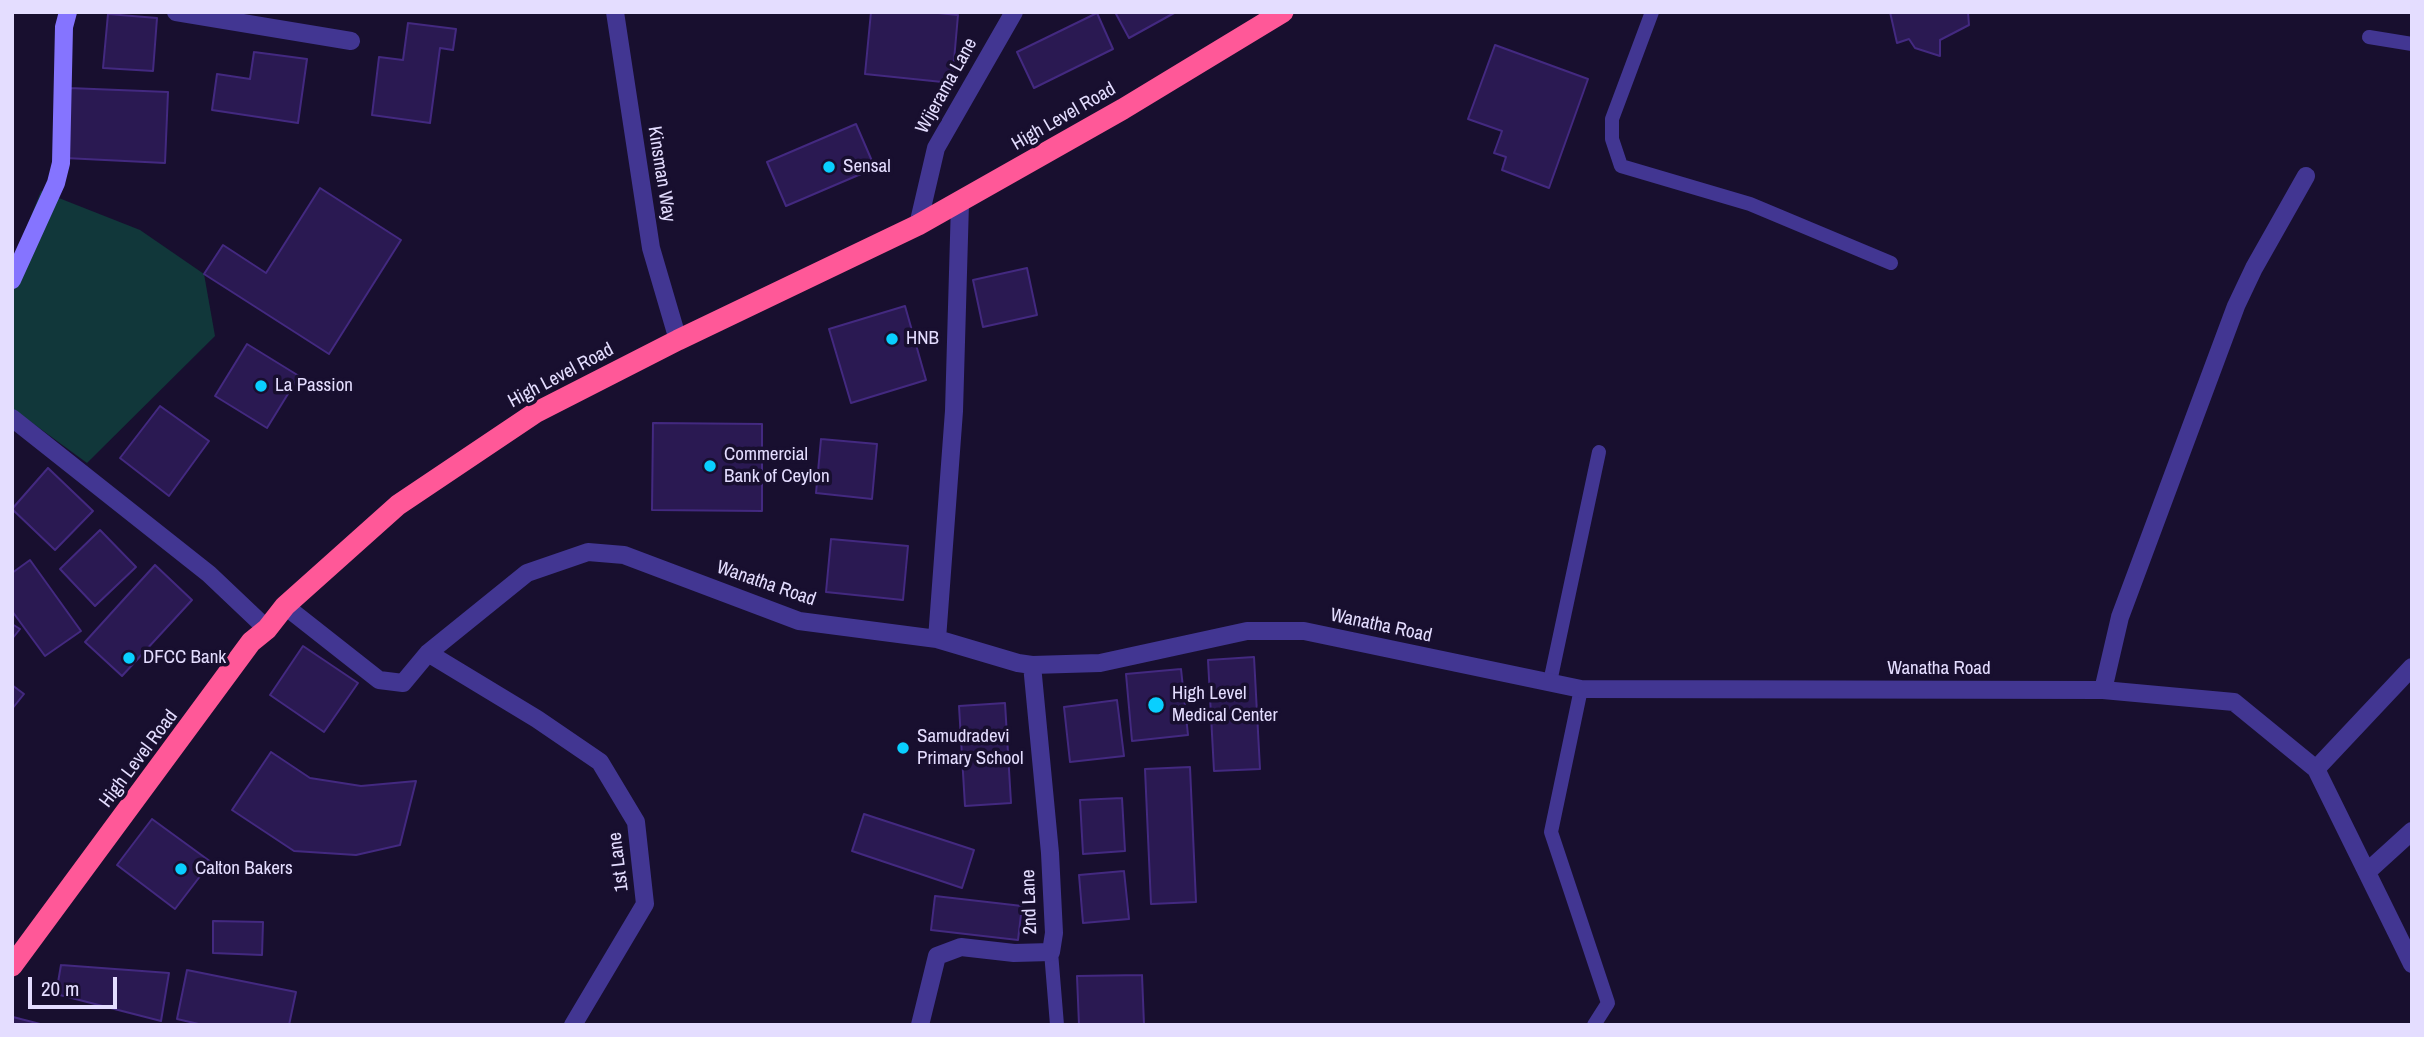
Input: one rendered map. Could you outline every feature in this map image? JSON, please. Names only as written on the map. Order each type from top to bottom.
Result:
[{"type":"highway","name":"High Level Road","points":[[12,966],[251,642],[267,629],[285,606],[398,505],[535,413],[960,203],[1283,12]]},
{"type":"street","points":[[12,280],[56,183],[61,163],[64,27],[68,12]]},
{"type":"street","points":[[176,12],[351,41]]},
{"type":"street","name":"Kinsman Way","points":[[615,12],[651,247],[678,340]]},
{"type":"street","name":"Wijerama Lane","points":[[918,225],[936,148],[1014,12]]},
{"type":"street","points":[[2103,690],[2120,617],[2236,306],[2306,176]]},
{"type":"street","points":[[937,639],[954,411],[960,203]]},
{"type":"street","points":[[12,418],[209,574],[267,629]]},
{"type":"street","name":"Wanatha Road","points":[[285,606],[379,680],[403,683],[428,653],[527,573],[588,552],[624,555],[799,621],[937,639],[1032,665],[1100,663],[1247,631],[1304,631],[1581,689],[2103,690],[2234,702],[2316,769],[2412,964]]},
{"type":"street","name":"1st Lane","points":[[428,653],[537,719],[600,762],[636,822],[645,904],[573,1025]]},
{"type":"street","name":"2nd Lane","points":[[920,1025],[937,956],[961,947],[1014,953],[1051,952],[1054,933],[1050,853],[1032,665]]},
{"type":"street","points":[[2316,769],[2412,667]]},
{"type":"street","points":[[2368,872],[2412,831]]},
{"type":"lane","points":[[1652,12],[1612,119],[1612,139],[1621,166],[1750,204],[1891,263]]},
{"type":"lane","points":[[2369,37],[2412,44]]},
{"type":"lane","points":[[1550,682],[1599,452]]},
{"type":"lane","points":[[1581,689],[1551,832],[1608,1003],[1594,1025]]},
{"type":"lane","points":[[1051,952],[1057,1025]]},
{"type":"green space","points":[[41,191],[140,230],[204,274],[215,336],[87,463],[12,408],[12,264]]},
{"type":"building","points":[[871,12],[958,15],[952,83],[865,74]]},
{"type":"building","points":[[1115,12],[1176,12],[1129,38]]},
{"type":"building","points":[[1890,12],[1968,12],[1969,25],[1940,40],[1940,56],[1915,48],[1909,39],[1897,43]]},
{"type":"building","points":[[1097,13],[1113,49],[1034,88],[1017,52]]},
{"type":"building","points":[[108,14],[157,18],[153,71],[103,68]]},
{"type":"building","points":[[408,23],[456,29],[453,50],[440,48],[430,123],[372,115],[379,57],[403,60]]},
{"type":"building","points":[[1495,45],[1588,79],[1549,188],[1502,170],[1506,157],[1494,153],[1502,131],[1468,119]]},
{"type":"building","points":[[254,52],[307,59],[298,123],[212,110],[217,74],[250,79]]},
{"type":"building","points":[[69,88],[168,92],[165,163],[65,158]]},
{"type":"building","points":[[856,124],[875,168],[786,206],[767,162]]},
{"type":"building","points":[[320,188],[401,240],[329,354],[204,274],[223,245],[266,273]]},
{"type":"building","points":[[1027,268],[1037,315],[983,327],[973,280]]},
{"type":"building","points":[[905,306],[926,380],[851,403],[829,329]]},
{"type":"building","points":[[247,344],[299,376],[267,428],[215,396]]},
{"type":"building","points":[[160,406],[209,441],[169,496],[120,458]]},
{"type":"building","points":[[653,423],[762,424],[762,511],[652,510]]},
{"type":"building","points":[[821,439],[877,444],[872,499],[816,493]]},
{"type":"building","points":[[48,468],[93,511],[55,550],[12,509]]},
{"type":"building","points":[[100,530],[136,567],[95,606],[60,569]]},
{"type":"building","points":[[831,539],[908,546],[903,600],[826,592]]},
{"type":"building","points":[[30,560],[81,631],[45,656],[12,611],[12,573]]},
{"type":"building","points":[[155,565],[192,600],[122,676],[85,642]]},
{"type":"building","points":[[12,624],[20,629],[12,639]]},
{"type":"building","points":[[303,646],[358,683],[324,732],[270,695]]},
{"type":"building","points":[[1254,657],[1260,769],[1214,771],[1208,660]]},
{"type":"building","points":[[1181,669],[1188,735],[1132,741],[1126,674]]},
{"type":"building","points":[[12,685],[24,694],[12,709]]},
{"type":"building","points":[[1117,700],[1124,756],[1070,762],[1064,707]]},
{"type":"building","points":[[1005,703],[1011,803],[965,806],[959,706]]},
{"type":"building","points":[[271,752],[310,778],[361,786],[416,781],[400,845],[356,855],[294,851],[232,810]]},
{"type":"building","points":[[1190,767],[1196,902],[1151,904],[1145,769]]},
{"type":"building","points":[[1122,798],[1125,851],[1083,854],[1080,800]]},
{"type":"building","points":[[864,814],[974,850],[962,888],[852,851]]},
{"type":"building","points":[[152,819],[211,862],[175,909],[117,865]]},
{"type":"building","points":[[1124,871],[1129,919],[1083,923],[1079,875]]},
{"type":"building","points":[[935,896],[1022,906],[1018,940],[931,930]]},
{"type":"building","points":[[213,921],[263,922],[262,955],[213,953]]},
{"type":"building","points":[[61,965],[169,973],[161,1021],[56,994]]},
{"type":"building","points":[[187,970],[296,992],[289,1025],[203,1025],[177,1019]]},
{"type":"building","points":[[1142,975],[1144,1025],[1079,1025],[1077,976]]},
{"type":"building","points":[[13,1017],[44,1025],[12,1025]]},
{"type":"place","name":"Sensal","points":[[829,167]]},
{"type":"place","name":"HNB","points":[[892,339]]},
{"type":"place","name":"La Passion","points":[[261,386]]},
{"type":"place","name":"Commercial Bank of Ceylon","points":[[710,466]]},
{"type":"place","name":"DFCC Bank","points":[[129,658]]},
{"type":"place","name":"High Level Medical Center","points":[[1156,705]]},
{"type":"place","name":"Samudradevi Primary School","points":[[903,748]]},
{"type":"place","name":"Calton Bakers","points":[[181,869]]}]
